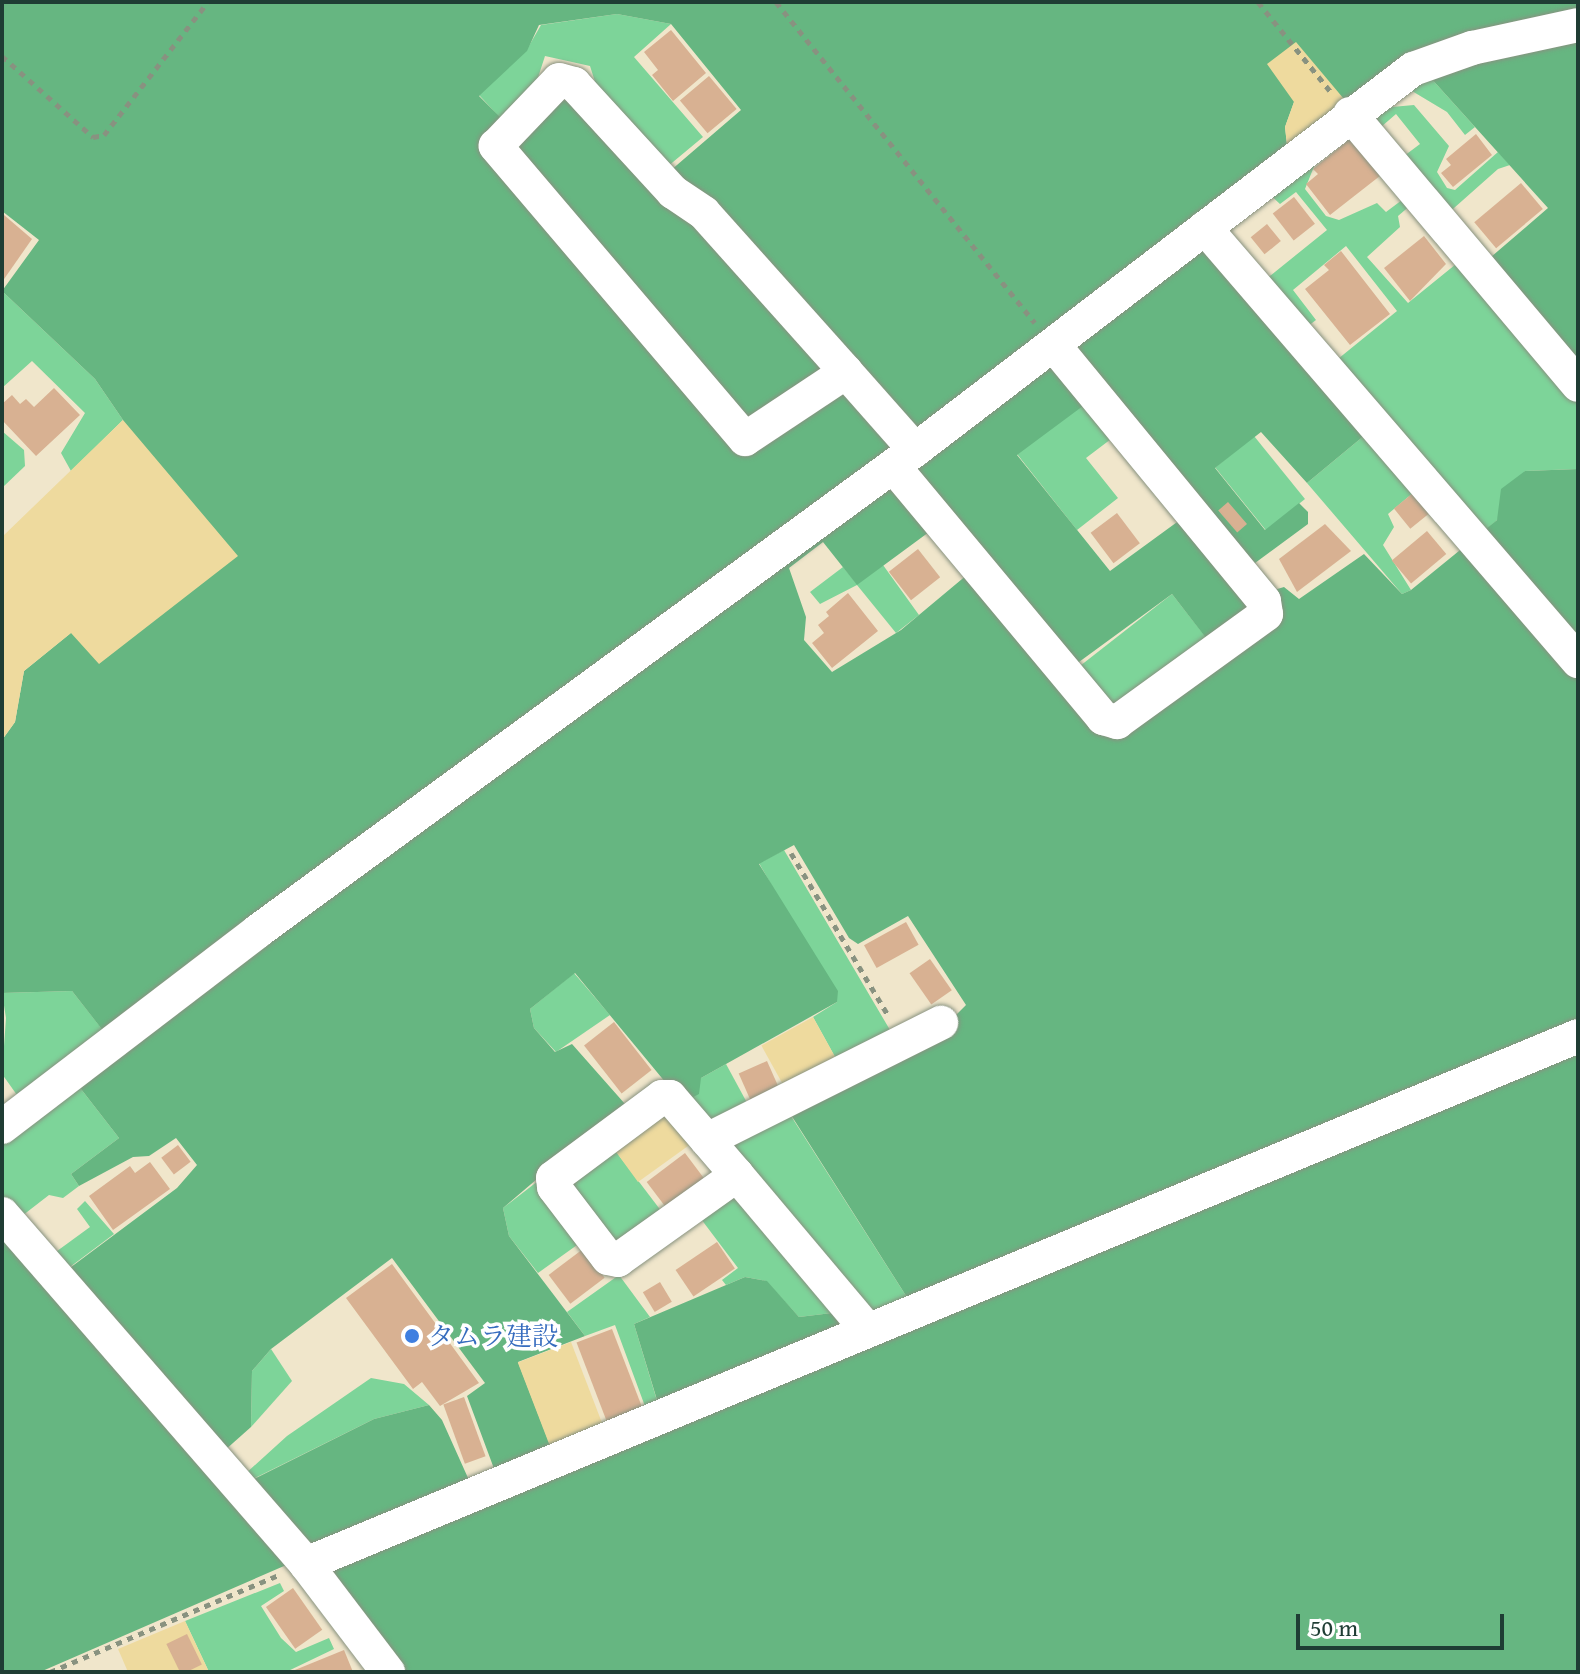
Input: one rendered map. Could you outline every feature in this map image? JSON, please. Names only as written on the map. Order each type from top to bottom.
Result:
[{"type":"street","points":[[2,1127],[258,931],[904,458],[1350,114],[1413,69],[1472,48],[1578,25]]},
{"type":"street","points":[[846,372],[745,439],[496,146],[559,80],[574,84],[673,192],[704,213],[846,372],[904,458],[1103,718],[1117,722],[1266,614],[1264,601],[1054,345]]},
{"type":"street","points":[[1350,114],[1578,385]]},
{"type":"street","points":[[1205,228],[1578,661]]},
{"type":"street","points":[[707,1140],[941,1023]]},
{"type":"street","points":[[306,1564],[866,1328],[1578,1036]]},
{"type":"street","points":[[737,1175],[618,1260],[608,1258],[554,1187],[553,1178],[662,1097],[670,1097],[737,1175],[866,1328]]},
{"type":"street","points":[[2,1214],[306,1564],[388,1672]]},
{"type":"path","points":[[2,56],[93,137],[104,135],[208,2]]},
{"type":"path","points":[[776,2],[1054,345]]},
{"type":"path","points":[[1258,2],[1350,114]]},
{"type":"path","points":[[791,853],[904,1041]]},
{"type":"path","points":[[50,1672],[306,1564]]},
{"type":"green space","points":[[2,2],[1578,2],[1578,383],[1484,263],[1548,208],[1429,76],[1354,105],[1294,102],[1285,127],[1288,154],[1221,228],[1371,430],[1307,483],[1261,432],[1215,468],[1265,530],[1299,503],[1308,512],[1308,524],[1255,563],[1087,403],[1017,455],[1110,571],[1184,517],[1254,596],[1284,587],[1299,599],[1364,554],[1402,594],[1411,590],[1497,520],[1501,489],[1525,471],[1578,469],[1578,1672],[381,1672],[314,1553],[40,1672],[2,1672],[2,1224],[51,1282],[177,1188],[197,1165],[176,1138],[149,1156],[133,1157],[79,1186],[71,1174],[119,1138],[74,1080],[115,1046],[72,991],[2,993],[2,740],[15,722],[24,671],[72,632],[99,663],[123,420],[95,379],[2,291],[39,240],[2,211]],"holes":[[[617,14],[671,24],[741,110],[670,171],[578,102],[532,96],[504,121],[479,96],[527,51],[539,25]],[[944,521],[980,564],[901,630],[832,672],[804,640],[806,617],[789,568],[823,542],[857,585]],[[1172,594],[1213,647],[1104,713],[1068,670]],[[794,845],[849,938],[858,944],[908,916],[966,1005],[947,1024],[791,1115],[910,1302],[860,1335],[840,1312],[799,1317],[767,1281],[745,1277],[634,1324],[664,1423],[477,1498],[442,1420],[429,1405],[374,1419],[250,1481],[224,1451],[251,1427],[252,1371],[271,1349],[392,1258],[485,1383],[467,1396],[496,1474],[552,1450],[518,1362],[585,1336],[509,1236],[503,1208],[625,1104],[572,1044],[555,1052],[534,1028],[530,1009],[575,973],[666,1083],[686,1101],[699,1094],[701,1078],[837,1002],[838,991],[759,864]]]},
{"type":"green space","points":[[617,14],[671,24],[634,57],[703,137],[667,167],[597,88],[590,66],[545,56],[532,96],[504,122],[479,95],[526,51],[541,25]]},
{"type":"green space","points":[[1429,76],[1475,127],[1465,135],[1447,112],[1412,91]]},
{"type":"green space","points":[[1414,105],[1449,146],[1437,172],[1447,188],[1455,190],[1498,152],[1510,165],[1498,169],[1445,216],[1367,124],[1392,107]],"holes":[[[1396,114],[1420,144],[1404,156],[1381,127]]]},
{"type":"green space","points":[[1315,164],[1305,189],[1326,216],[1339,220],[1377,203],[1386,212],[1406,197],[1412,204],[1398,216],[1400,227],[1367,257],[1408,303],[1461,260],[1578,399],[1578,469],[1525,471],[1497,520],[1479,536],[1333,363],[1397,311],[1346,246],[1293,290],[1316,320],[1304,329],[1265,280],[1327,230],[1296,192],[1280,204],[1267,192]]},
{"type":"green space","points":[[2,291],[95,379],[123,420],[71,471],[61,453],[85,413],[32,361],[2,388]]},
{"type":"green space","points":[[1087,402],[1115,436],[1086,458],[1118,498],[1077,530],[1017,454]]},
{"type":"green space","points":[[1371,430],[1420,487],[1388,514],[1394,527],[1383,545],[1411,590],[1402,594],[1307,483]]},
{"type":"green space","points":[[2,431],[24,450],[25,466],[2,488]]},
{"type":"green space","points":[[1254,436],[1305,499],[1266,530],[1215,467]]},
{"type":"green space","points":[[883,565],[919,615],[896,633],[857,585],[820,604],[810,592],[843,567],[857,584]]},
{"type":"green space","points":[[1172,594],[1214,648],[1112,727],[1070,673]]},
{"type":"green space","points":[[784,850],[890,1030],[840,1066],[813,1017],[837,1002],[759,863]]},
{"type":"green space","points":[[574,973],[610,1015],[556,1052],[534,1028],[530,1009]]},
{"type":"green space","points":[[72,991],[109,1038],[22,1102],[2,1074],[6,1018],[2,993]]},
{"type":"green space","points":[[726,1064],[752,1112],[719,1130],[686,1101],[701,1078]]},
{"type":"green space","points":[[74,1080],[119,1138],[71,1174],[79,1186],[63,1198],[49,1195],[18,1219],[2,1199],[2,1136]]},
{"type":"green space","points":[[791,1116],[910,1302],[870,1318],[725,1141]]},
{"type":"green space","points":[[611,1145],[665,1216],[612,1247],[567,1186]]},
{"type":"green space","points":[[538,1181],[584,1240],[538,1273],[509,1236],[503,1208]]},
{"type":"green space","points":[[735,1193],[840,1312],[799,1317],[766,1281],[745,1277],[726,1285],[722,1280],[738,1268],[698,1215]]},
{"type":"green space","points":[[85,1201],[114,1234],[66,1270],[53,1254],[90,1227],[77,1209]]},
{"type":"green space","points":[[619,1275],[650,1317],[634,1324],[658,1404],[646,1409],[615,1325],[585,1336],[567,1312]]},
{"type":"green space","points":[[271,1349],[292,1381],[251,1427],[252,1371]]},
{"type":"green space","points":[[371,1378],[404,1384],[429,1405],[374,1419],[249,1481],[244,1475],[287,1436]]},
{"type":"green space","points":[[280,1583],[284,1591],[261,1606],[281,1638],[296,1652],[329,1638],[334,1649],[286,1672],[209,1672],[185,1621]]},
{"type":"sand","points":[[1296,42],[1349,105],[1288,154],[1285,127],[1294,102],[1267,64]]},
{"type":"sand","points":[[123,420],[238,556],[99,664],[71,633],[24,671],[15,722],[2,740],[2,537]]},
{"type":"sand","points":[[813,1017],[840,1066],[789,1095],[761,1046]]},
{"type":"sand","points":[[658,1111],[695,1141],[638,1182],[611,1145]]},
{"type":"sand","points":[[571,1342],[604,1428],[551,1448],[518,1362]]},
{"type":"sand","points":[[185,1621],[209,1672],[128,1672],[118,1649]]},
{"type":"building","points":[[671,30],[706,73],[673,101],[652,75],[658,70],[644,52]]},
{"type":"building","points":[[709,76],[737,109],[708,133],[680,100]]},
{"type":"building","points":[[1476,134],[1492,155],[1453,187],[1441,173],[1451,165],[1446,159]]},
{"type":"building","points":[[1355,135],[1385,172],[1330,215],[1306,184],[1318,174],[1313,169]]},
{"type":"building","points":[[1521,183],[1543,209],[1496,248],[1474,222]]},
{"type":"building","points":[[1294,197],[1315,224],[1294,240],[1273,214]]},
{"type":"building","points":[[4,215],[32,239],[2,282],[2,217]]},
{"type":"building","points":[[1267,224],[1281,241],[1265,254],[1251,237]]},
{"type":"building","points":[[1424,236],[1446,264],[1410,301],[1384,268]]},
{"type":"building","points":[[1341,251],[1390,314],[1350,345],[1305,289],[1329,270],[1324,265]]},
{"type":"building","points":[[54,388],[80,415],[36,456],[2,420],[2,404],[12,395],[20,404],[26,399],[34,407]]},
{"type":"building","points":[[1418,489],[1434,509],[1410,529],[1394,509]]},
{"type":"building","points":[[1228,502],[1247,524],[1237,532],[1218,511]]},
{"type":"building","points":[[1117,513],[1140,543],[1114,563],[1091,533]]},
{"type":"building","points":[[1325,524],[1351,551],[1297,592],[1279,559]]},
{"type":"building","points":[[1427,531],[1446,554],[1411,584],[1392,561]]},
{"type":"building","points":[[918,549],[940,577],[911,600],[889,572]]},
{"type":"building","points":[[848,593],[878,631],[832,668],[812,643],[824,633],[818,625],[829,616],[826,612]]},
{"type":"building","points":[[906,922],[919,945],[877,968],[864,945]]},
{"type":"building","points":[[930,959],[952,990],[931,1004],[910,973]]},
{"type":"building","points":[[614,1022],[652,1070],[622,1093],[584,1045]]},
{"type":"building","points":[[767,1061],[779,1088],[751,1101],[739,1074]]},
{"type":"building","points":[[178,1145],[191,1162],[174,1174],[161,1158]]},
{"type":"building","points":[[685,1153],[705,1180],[667,1209],[647,1182]]},
{"type":"building","points":[[150,1162],[170,1189],[113,1230],[89,1196],[130,1166],[135,1173]]},
{"type":"building","points":[[717,1242],[735,1269],[693,1296],[676,1270]]},
{"type":"building","points":[[583,1249],[605,1278],[570,1304],[549,1275]]},
{"type":"building","points":[[392,1264],[479,1383],[440,1406],[422,1382],[413,1389],[346,1298]]},
{"type":"building","points":[[660,1282],[672,1302],[655,1312],[643,1292]]},
{"type":"building","points":[[612,1329],[642,1408],[607,1422],[577,1343]]},
{"type":"building","points":[[464,1397],[486,1456],[465,1464],[443,1405]]},
{"type":"building","points":[[293,1588],[322,1630],[295,1649],[266,1607]]},
{"type":"building","points":[[187,1634],[202,1665],[180,1672],[166,1644]]},
{"type":"building","points":[[344,1650],[353,1672],[290,1672]]},
{"type":"place","name":"タムラ建設","points":[[412,1336]]}]
